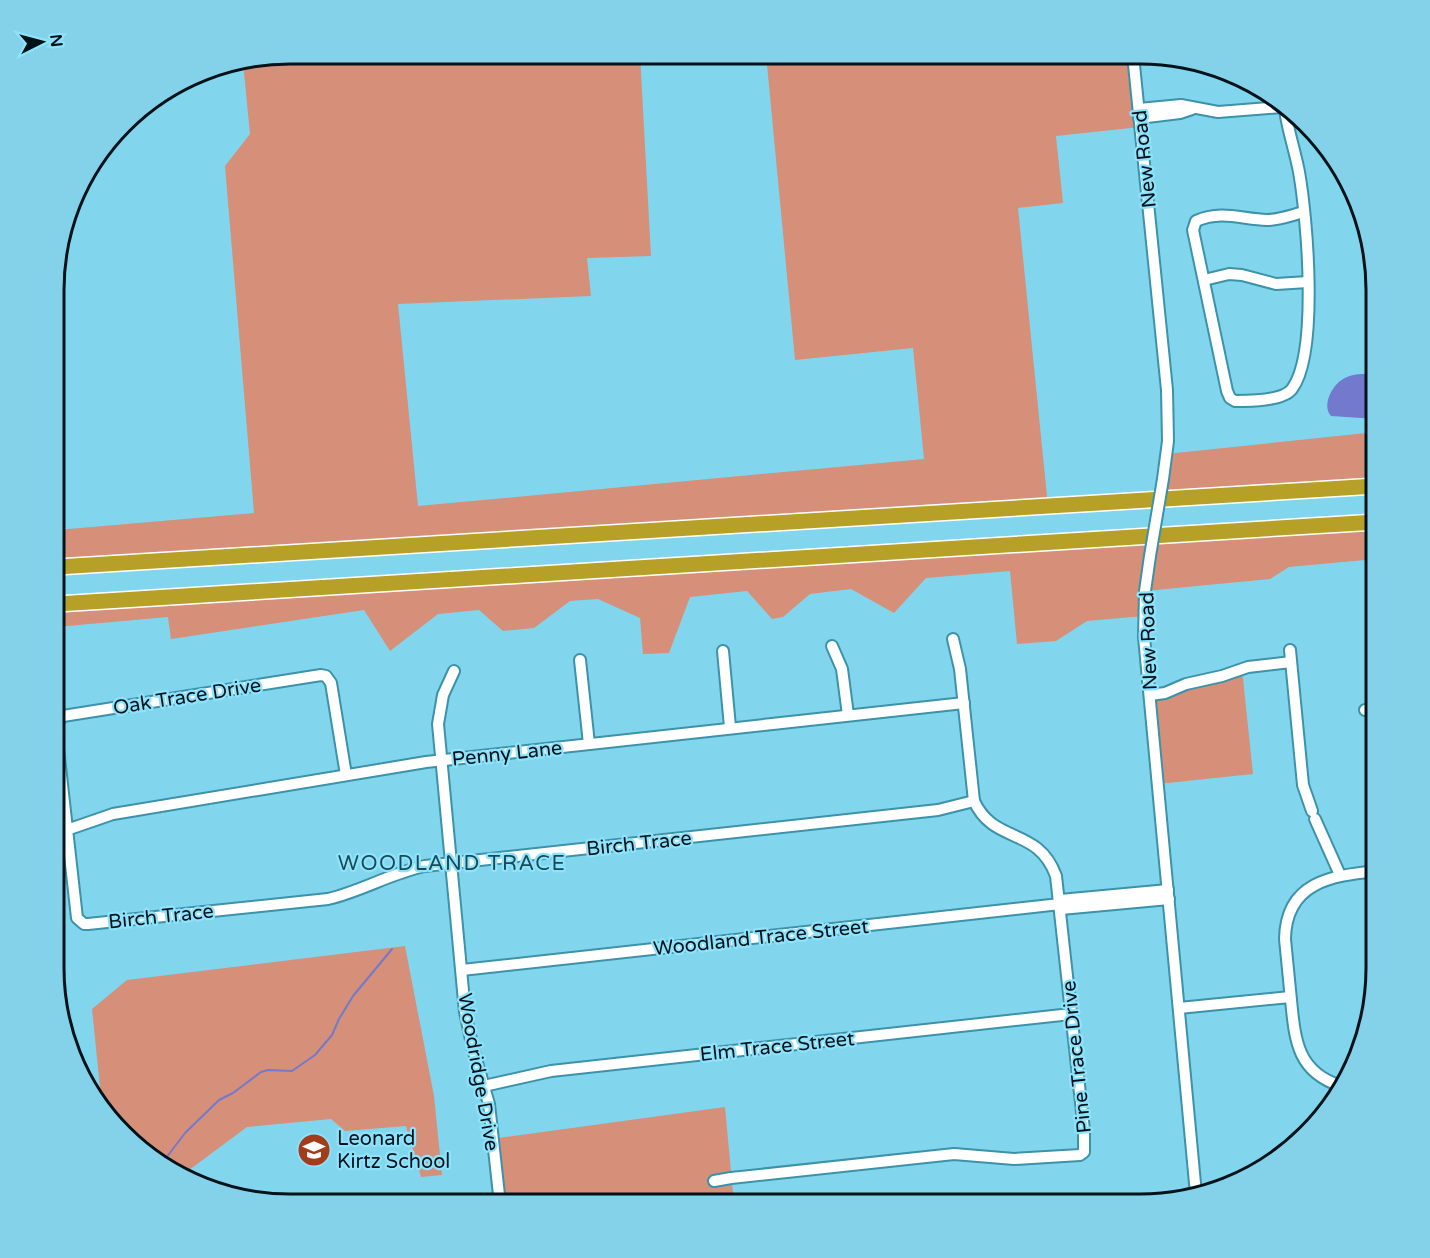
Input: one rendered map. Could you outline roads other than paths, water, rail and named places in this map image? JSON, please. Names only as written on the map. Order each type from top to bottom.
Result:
[{"type":"highway","points":[[64,567],[1366,487]]},
{"type":"highway","points":[[64,604],[1366,523]]},
{"type":"street","name":"New Road","points":[[1134,64],[1168,400],[1168,441],[1145,591],[1143,621],[1195,1187]]},
{"type":"street","points":[[1139,114],[1180,113],[1192,108],[1218,112],[1273,109]]},
{"type":"street","points":[[1286,118],[1298,167],[1304,212],[1308,282],[1307,344],[1299,376],[1292,390],[1284,396],[1235,401],[1230,398],[1227,391],[1194,230],[1196,221],[1206,217],[1232,215],[1264,220],[1276,219],[1304,212]]},
{"type":"street","points":[[1204,280],[1236,274],[1276,284],[1308,282]]},
{"type":"street","points":[[953,639],[959,662],[974,801]]},
{"type":"street","points":[[832,646],[842,669],[848,715]]},
{"type":"street","points":[[1290,650],[1303,785],[1313,815],[1340,875]]},
{"type":"street","points":[[723,651],[730,728]]},
{"type":"street","points":[[580,660],[590,744]]},
{"type":"street","points":[[1150,696],[1248,667],[1291,662]]},
{"type":"street","name":"Woodridge Drive","points":[[454,670],[444,691],[438,724],[468,1030],[492,1125],[499,1194]]},
{"type":"street","name":"Oak Trace Drive","points":[[64,716],[326,676],[331,683],[346,775]]},
{"type":"street","name":"Penny Lane","points":[[66,830],[113,814],[442,760],[964,703]]},
{"type":"street","name":"Birch Trace","points":[[66,830],[76,915],[80,922],[88,924],[328,899],[355,892],[408,870],[452,863],[938,810],[974,801]]},
{"type":"street","name":"Pine Trace Drive","points":[[714,1181],[954,1154],[1014,1159],[1080,1155],[1084,1149],[1084,1130],[1056,876],[1045,855],[1029,842],[992,825],[981,814],[974,801]]},
{"type":"street","name":"Oak Trace Drive","points":[[64,809],[66,830]]},
{"type":"street","points":[[1334,1083],[1317,1075],[1304,1059],[1294,1035],[1284,939],[1289,913],[1310,887],[1322,880],[1340,875],[1366,873]]},
{"type":"street","name":"Woodland Trace Street","points":[[462,970],[1168,894]]},
{"type":"street","points":[[1179,1008],[1290,997]]},
{"type":"street","name":"Elm Trace Street","points":[[484,1086],[551,1071],[1071,1014]]},
{"type":"water","points":[[1366,374],[1366,418],[1331,416],[1327,406],[1333,389],[1347,377]]},
{"type":"waterway","points":[[167,1156],[185,1133],[219,1100],[233,1093],[261,1072],[292,1071],[315,1055],[332,1035],[353,996],[392,949]]},
{"type":"place","name":"Leonard Kirtz School","points":[[314,1150]]},
{"type":"district","name":"WOODLAND TRACE","points":[[452,863]]}]
